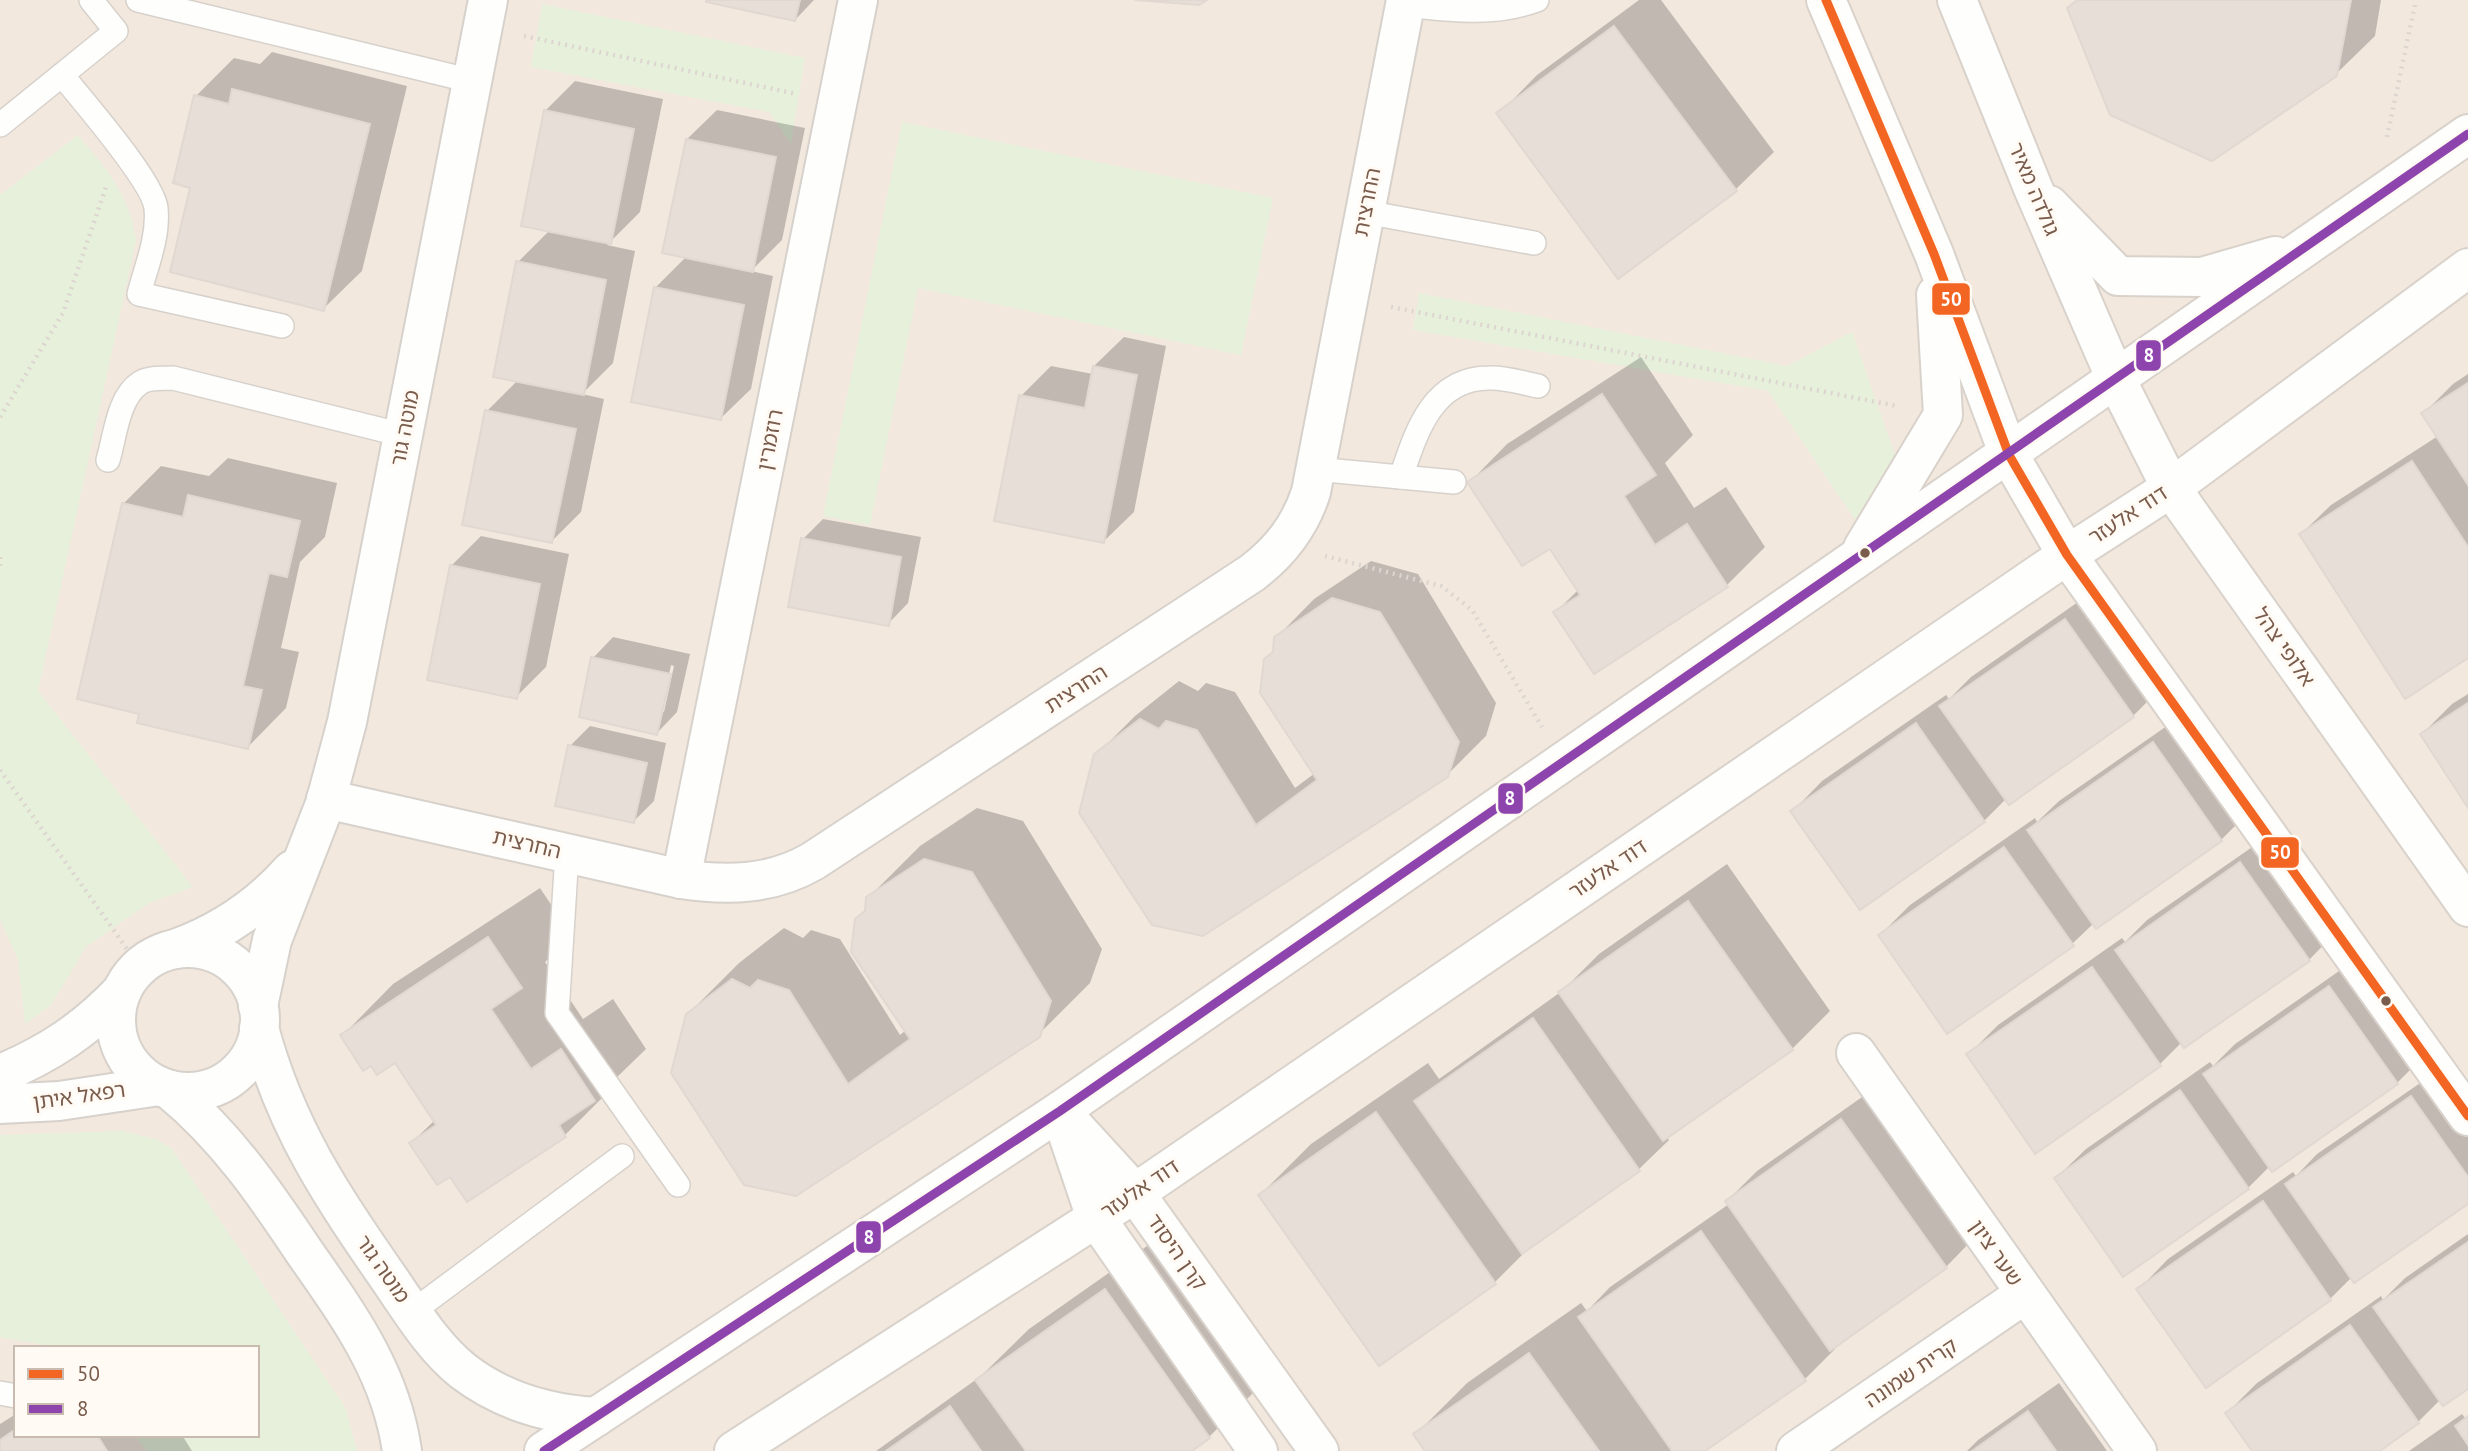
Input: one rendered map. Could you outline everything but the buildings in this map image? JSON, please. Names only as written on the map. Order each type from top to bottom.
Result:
[{"type":"street","name":"רוזמרין","points":[[681,879],[858,0]]},
{"type":"street","points":[[1826,0],[1934,254],[2009,455],[2067,555],[2468,1116]]},
{"type":"street","name":"גולדה מאיר","points":[[1957,0],[2033,188],[2115,377]]},
{"type":"street","name":"החרצית","points":[[326,799],[681,879],[750,883],[778,877],[802,867],[1252,573],[1284,545],[1303,514],[1315,469],[1406,2]]},
{"type":"street","name":"מוטה גור","points":[[485,14],[351,704],[326,799],[272,940],[258,1017],[300,1141],[320,1178],[412,1312],[453,1362],[497,1393],[552,1412],[596,1417]]},
{"type":"street","points":[[544,1451],[1060,1111],[2468,134]]},
{"type":"street","points":[[2033,188],[2118,276],[2202,277],[2307,246]]},
{"type":"street","points":[[1858,557],[1943,415],[1934,254]]},
{"type":"street","name":"דוד אלעזר","points":[[734,1451],[1135,1193],[2067,555],[2171,488],[2468,268]]},
{"type":"street","name":"אלופי צהל","points":[[2115,377],[2171,488],[2468,907]]},
{"type":"street","name":"מוטה גור","points":[[173,949],[204,938],[253,907],[275,888],[306,852]]},
{"type":"street","points":[[164,1088],[202,1091],[223,1083],[248,1059],[258,1017],[244,975],[226,960],[206,950],[173,949],[152,957],[131,979],[116,1023],[121,1045],[140,1074],[164,1088],[205,1122],[249,1171],[363,1336],[390,1394],[402,1451]]},
{"type":"street","name":"רפאל איתן","points":[[0,1074],[40,1057],[69,1039],[97,1018],[131,979]]},
{"type":"street","name":"שער ציון","points":[[1856,1053],[2137,1451]]},
{"type":"street","name":"רפאל איתן","points":[[0,1104],[59,1101],[164,1088]]},
{"type":"street","points":[[1060,1111],[1096,1218],[1258,1451]]},
{"type":"street","name":"קרן היסוד","points":[[1060,1111],[1135,1193],[1319,1451]]},
{"type":"street","name":"קרית שמונה","points":[[1796,1451],[2025,1294]]},
{"type":"lane","points":[[0,125],[116,31],[91,0]]},
{"type":"lane","points":[[138,0],[472,81]]},
{"type":"lane","points":[[1406,2],[1471,12],[1509,10],[1537,0]]},
{"type":"lane","points":[[62,75],[144,183],[156,206],[154,236],[139,294],[282,326]]},
{"type":"lane","points":[[1365,212],[1534,243]]},
{"type":"lane","points":[[1401,477],[1425,413],[1449,390],[1469,380],[1490,377],[1538,386]]},
{"type":"lane","points":[[108,460],[125,400],[139,383],[150,379],[173,378],[404,435]]},
{"type":"lane","points":[[1315,469],[1454,482]]},
{"type":"lane","points":[[568,853],[557,1013],[678,1185]]},
{"type":"lane","points":[[412,1312],[622,1156]]},
{"type":"path","points":[[2374,200],[2416,0]]},
{"type":"path","points":[[485,14],[838,103]]},
{"type":"path","points":[[0,417],[63,313],[118,148]]},
{"type":"path","points":[[1349,299],[1943,415]]},
{"type":"path","points":[[1284,545],[1441,586],[1458,596],[1472,610],[1563,762]]},
{"type":"path","points":[[0,556],[0,568]]},
{"type":"path","points":[[0,770],[131,979]]},
{"type":"shaded area","points":[[0,0],[2468,0],[2468,1451],[0,1451]]},
{"type":"green space","points":[[542,4],[805,58],[791,144],[769,112],[531,67]]},
{"type":"green space","points":[[902,122],[1273,198],[1241,355],[918,288],[870,525],[823,516]]},
{"type":"green space","points":[[78,135],[108,172],[123,196],[136,241],[38,691],[193,887],[149,903],[86,947],[51,1005],[25,1024],[18,959],[0,920],[0,195]]},
{"type":"green space","points":[[1419,293],[1787,366],[1852,332],[1900,469],[1864,533],[1768,391],[1413,330]]},
{"type":"green space","points":[[122,1131],[158,1140],[172,1149],[345,1407],[357,1451],[146,1451],[136,1437],[259,1437],[259,1346],[50,1346],[0,1337],[0,1135]]},
{"type":"transit line","name":"50","points":[[1826,0],[1934,254],[2009,455],[2067,555],[2468,1116]]},
{"type":"transit line","name":"8","points":[[544,1451],[1060,1111],[2468,134]]}]
